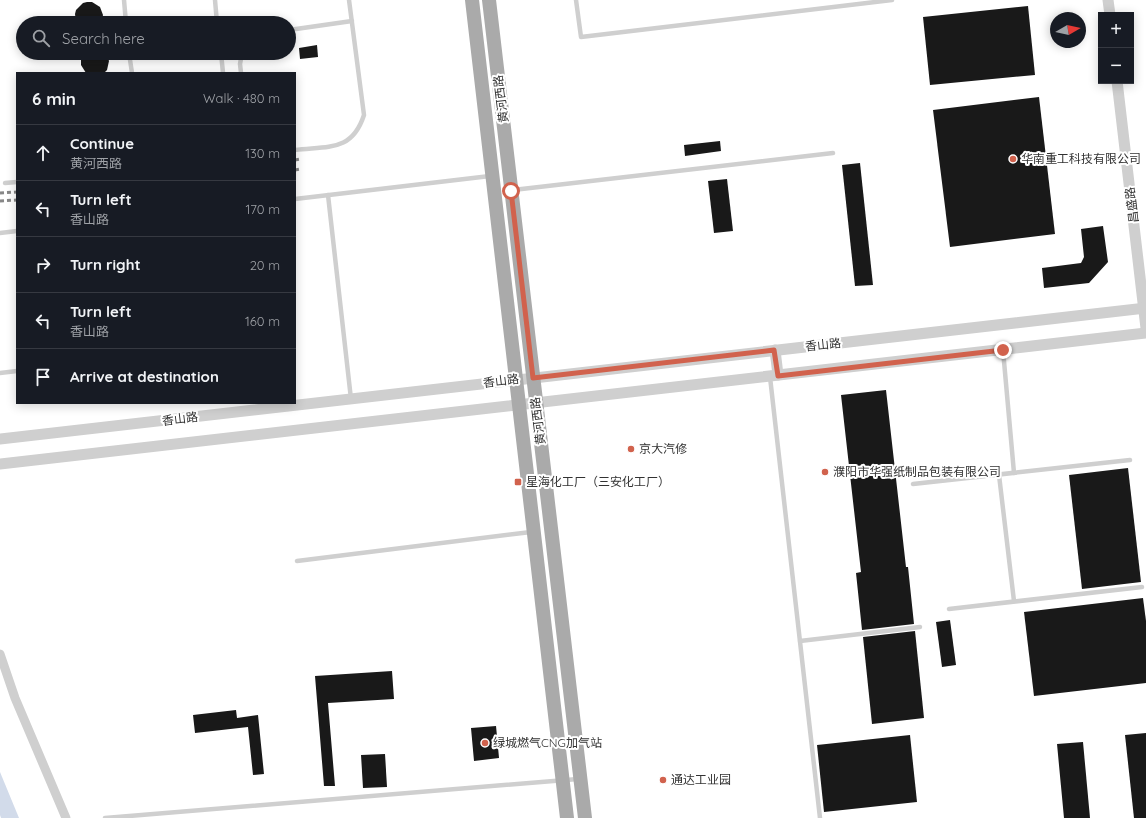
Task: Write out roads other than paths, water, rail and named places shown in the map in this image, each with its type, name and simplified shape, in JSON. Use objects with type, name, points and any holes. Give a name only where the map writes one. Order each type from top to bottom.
[{"type":"main road","name":"黄河西路","points":[[472,0],[518,405],[568,818]]},
{"type":"main road","name":"黄河西路","points":[[489,0],[585,818]]},
{"type":"street","points":[[1108,0],[1110,12]]},
{"type":"street","name":"昌盛路","points":[[1117,84],[1145,308],[1146,328]]},
{"type":"street","name":"香山路","points":[[0,439],[1145,308]]},
{"type":"street","name":"香山路","points":[[0,464],[1146,333]]},
{"type":"street","points":[[774,350],[774,376]]},
{"type":"street","points":[[0,654],[16,698],[66,818]]},
{"type":"lane","points":[[124,0],[125,16]]},
{"type":"lane","points":[[214,0],[216,16]]},
{"type":"lane","points":[[296,150],[339,145],[348,141],[361,124],[364,115],[349,0]]},
{"type":"lane","points":[[576,0],[581,36],[892,0]]},
{"type":"lane","points":[[296,29],[352,21]]},
{"type":"lane","points":[[131,60],[132,72]]},
{"type":"lane","points":[[221,60],[223,72]]},
{"type":"lane","points":[[241,60],[241,72]]},
{"type":"lane","points":[[511,191],[833,153]]},
{"type":"lane","points":[[296,199],[492,176]]},
{"type":"lane","points":[[5,183],[16,182]]},
{"type":"lane","points":[[328,195],[351,399]]},
{"type":"lane","points":[[0,233],[16,231]]},
{"type":"lane","points":[[1003,350],[1014,473]]},
{"type":"lane","points":[[0,373],[16,371]]},
{"type":"lane","points":[[774,376],[800,641],[820,818]]},
{"type":"lane","points":[[913,484],[1130,460]]},
{"type":"lane","points":[[999,475],[1014,601]]},
{"type":"lane","points":[[297,561],[533,532]]},
{"type":"lane","points":[[949,609],[1142,587]]},
{"type":"lane","points":[[800,641],[920,627]]},
{"type":"lane","points":[[105,818],[580,779]]},
{"type":"water","points":[[0,772],[19,818],[1,818]]},
{"type":"railway","points":[[296,160],[301,159]]},
{"type":"railway","points":[[296,170],[301,169]]},
{"type":"railway","points":[[0,193],[16,192]]},
{"type":"railway","points":[[0,201],[16,200]]},
{"type":"place","name":"华南重工科技有限公司","points":[[1013,159]]},
{"type":"place","name":"京大汽修","points":[[631,449]]},
{"type":"place","name":"濮阳市华强纸制品包装有限公司","points":[[825,472]]},
{"type":"place","name":"星海化工厂（三安化工厂）","points":[[518,482]]},
{"type":"place","name":"绿城燃气CNG加气站","points":[[485,743]]},
{"type":"place","name":"通达工业园","points":[[663,780]]}]
